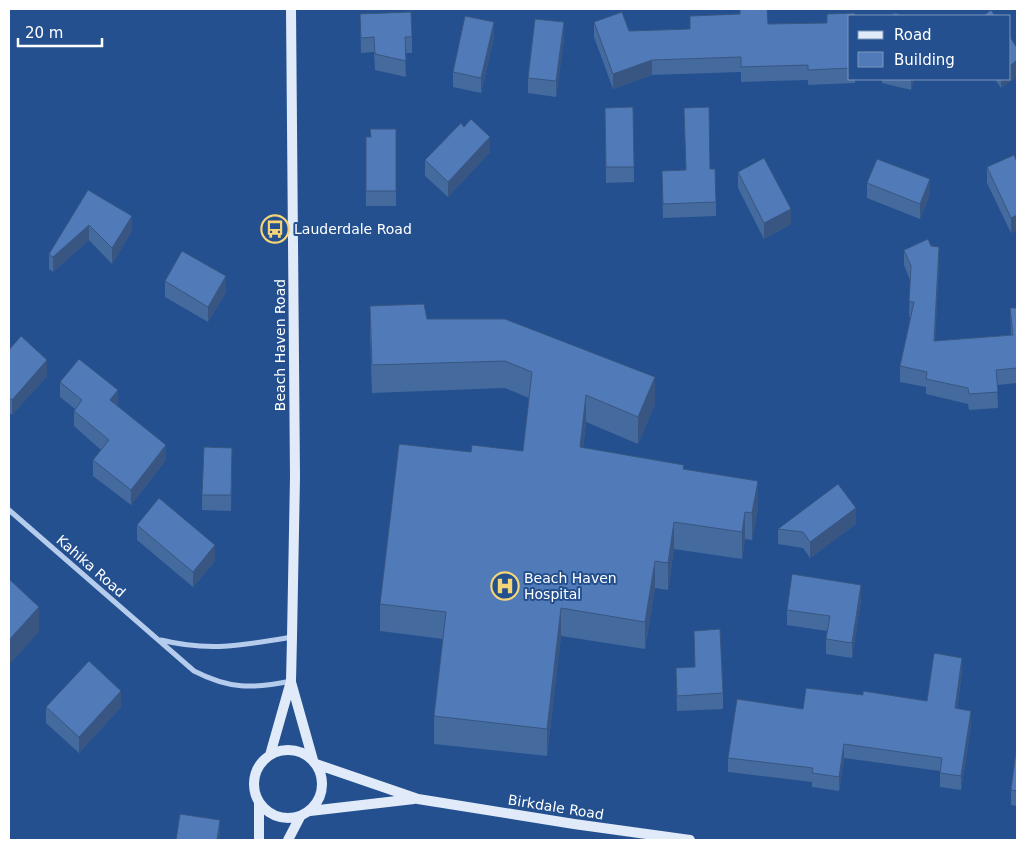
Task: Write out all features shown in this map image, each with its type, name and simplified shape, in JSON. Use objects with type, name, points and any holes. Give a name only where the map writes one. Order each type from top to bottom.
[{"type":"main road","name":"Beach Haven Road","points":[[270,755],[291,681],[295,477],[290,9]]},
{"type":"main road","name":"Beach Haven Road","points":[[291,681],[314,762]]},
{"type":"main road","points":[[259,802],[272,815],[281,818],[300,817],[310,811],[320,797],[322,789],[320,772],[314,762],[303,754],[292,750],[270,755],[262,762],[255,777],[255,792],[259,802],[259,840]]},
{"type":"main road","name":"Birkdale Road","points":[[314,762],[418,799],[690,840]]},
{"type":"main road","name":"Birkdale Road","points":[[310,811],[418,799]]},
{"type":"main road","points":[[288,840],[300,817]]},
{"type":"street","name":"Kahika Road","points":[[9,510],[194,671],[217,682],[240,687],[263,687],[291,681]]},
{"type":"street","name":"Kahika Road","points":[[158,639],[183,646],[217,648],[292,637]]},
{"type":"building","points":[[740,9],[767,9],[768,24],[827,23],[827,14],[855,13],[855,15],[848,15],[848,68],[808,70],[808,65],[741,67],[741,57],[652,60],[613,74],[594,22],[622,12],[629,31],[690,29],[690,16],[740,14]]},
{"type":"building","points":[[991,10],[994,15],[984,15]]},
{"type":"building","points":[[411,12],[412,37],[405,37],[406,61],[375,54],[374,37],[361,38],[360,14]]},
{"type":"building","points":[[465,16],[494,22],[481,78],[453,72]]},
{"type":"building","points":[[535,19],[564,22],[556,81],[528,78]]},
{"type":"building","points":[[1011,39],[1017,48],[1017,60],[1011,65]]},
{"type":"building","points":[[633,107],[634,167],[606,167],[605,108]]},
{"type":"building","points":[[709,107],[710,169],[715,169],[716,202],[663,204],[662,171],[686,170],[684,108]]},
{"type":"building","points":[[471,119],[490,137],[448,182],[425,160],[461,123],[464,127]]},
{"type":"building","points":[[370,129],[396,129],[396,191],[366,191],[366,137],[371,137]]},
{"type":"building","points":[[1014,155],[1017,162],[1017,215],[1011,218],[987,167]]},
{"type":"building","points":[[764,158],[791,209],[764,223],[738,172]]},
{"type":"building","points":[[877,159],[930,179],[920,204],[867,183]]},
{"type":"building","points":[[88,190],[132,216],[112,248],[89,225],[53,257],[49,254]]},
{"type":"building","points":[[928,239],[931,246],[939,247],[934,341],[1013,335],[1010,308],[1017,308],[1017,368],[996,370],[998,392],[969,394],[968,388],[926,379],[927,372],[900,366],[914,302],[909,302],[911,266],[904,250]]},
{"type":"building","points":[[182,251],[226,276],[208,307],[165,281]]},
{"type":"building","points":[[424,304],[427,319],[505,319],[655,377],[638,417],[586,395],[580,447],[684,465],[683,469],[758,481],[752,513],[745,512],[742,532],[674,522],[668,563],[655,561],[645,622],[561,608],[547,729],[434,716],[446,612],[380,604],[399,444],[471,452],[472,445],[523,451],[532,372],[505,361],[372,365],[370,306]]},
{"type":"building","points":[[21,336],[47,360],[12,400],[9,397],[9,350]]},
{"type":"building","points":[[79,359],[118,390],[110,400],[166,445],[131,490],[93,460],[109,440],[74,411],[82,400],[60,382]]},
{"type":"building","points":[[204,447],[232,448],[231,495],[202,495]]},
{"type":"building","points":[[838,484],[856,508],[810,542],[803,532],[778,529]]},
{"type":"building","points":[[159,498],[215,545],[193,572],[137,525]]},
{"type":"building","points":[[792,574],[861,585],[852,643],[826,639],[830,616],[787,610]]},
{"type":"building","points":[[9,579],[39,607],[9,640]]},
{"type":"building","points":[[720,629],[723,693],[677,696],[676,668],[695,667],[694,631]]},
{"type":"building","points":[[934,653],[962,658],[955,708],[971,711],[961,776],[940,773],[942,758],[844,744],[839,777],[812,773],[813,768],[728,758],[737,699],[803,709],[806,688],[863,695],[863,691],[927,701]]},
{"type":"building","points":[[89,661],[121,691],[79,737],[46,707]]},
{"type":"building","points":[[1017,744],[1017,791],[1011,790]]},
{"type":"building","points":[[180,814],[220,820],[217,840],[176,840]]},
{"type":"place","name":"Lauderdale Road","points":[[275,229]]},
{"type":"place","name":"Beach Haven Hospital","points":[[505,586]]}]
